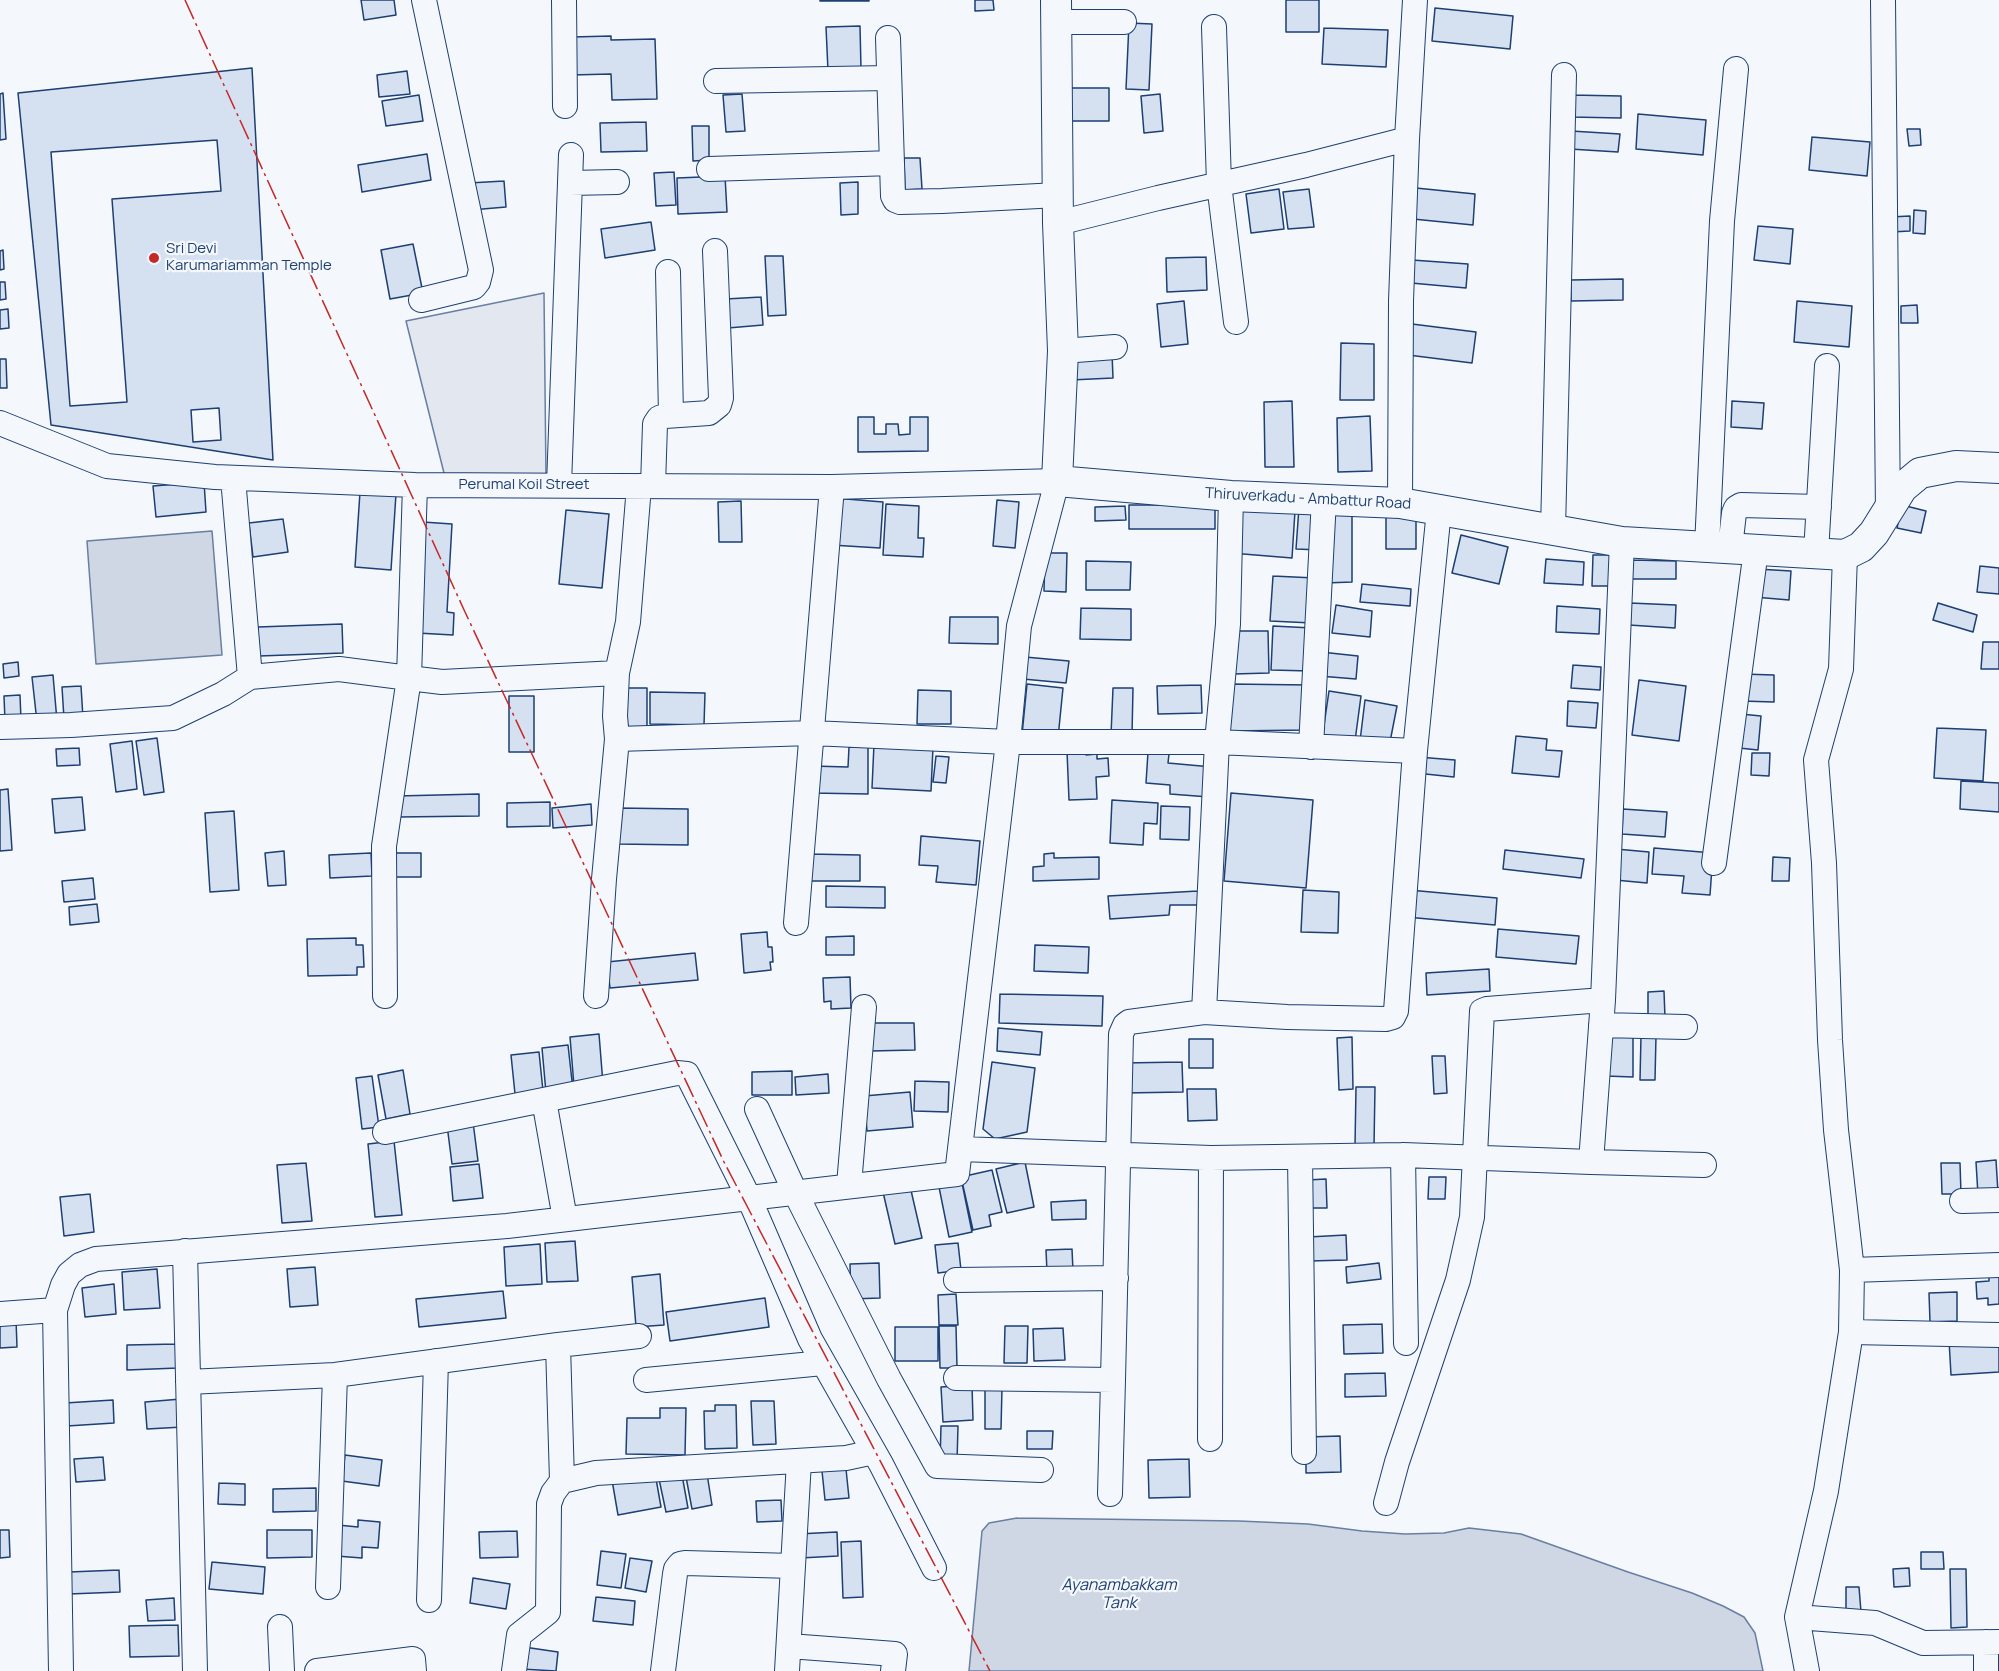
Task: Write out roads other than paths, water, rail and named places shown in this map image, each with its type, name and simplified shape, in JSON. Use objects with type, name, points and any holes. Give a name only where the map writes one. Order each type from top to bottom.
[{"type":"main road","points":[[1056,11],[1058,209],[1063,351],[1057,481]]},
{"type":"main road","points":[[1831,554],[1861,546],[1888,514],[1902,488],[1920,473],[1956,466],[1999,468]]},
{"type":"main road","name":"Thiruverkadu - Ambattur Road","points":[[1057,481],[1231,496],[1400,503],[1622,542],[1831,554]]},
{"type":"street","points":[[421,300],[474,287],[481,270],[424,0]]},
{"type":"street","points":[[564,0],[565,106]]},
{"type":"street","points":[[1400,503],[1401,301],[1415,0]]},
{"type":"street","points":[[1882,0],[1888,514]]},
{"type":"street","points":[[1056,11],[1124,22]]},
{"type":"street","points":[[1214,27],[1219,184],[1236,322]]},
{"type":"street","points":[[888,38],[893,196],[900,202],[1058,209],[1219,184],[1407,139]]},
{"type":"street","points":[[1731,548],[1722,221],[1736,69]]},
{"type":"street","points":[[1553,530],[1563,75]]},
{"type":"street","points":[[716,81],[889,78]]},
{"type":"street","points":[[559,485],[571,155]]},
{"type":"street","points":[[709,169],[892,163]]},
{"type":"street","points":[[570,183],[617,182]]},
{"type":"street","points":[[596,996],[617,739],[615,716],[617,673],[627,622],[655,424],[659,418],[665,416],[709,413],[719,405],[721,398],[715,251]]},
{"type":"street","points":[[668,272],[671,415]]},
{"type":"street","points":[[1063,351],[1115,347]]},
{"type":"street","points":[[1807,1671],[1797,1617],[1826,1491],[1851,1332],[1852,1270],[1836,1130],[1830,1040],[1824,863],[1816,760],[1841,669],[1831,554],[1819,507],[1827,366]]},
{"type":"street","name":"Perumal Koil Street","points":[[0,423],[107,466],[233,478],[415,485],[832,487],[1057,481]]},
{"type":"street","points":[[233,478],[250,676]]},
{"type":"street","points":[[61,1671],[55,1310],[69,1274],[80,1265],[96,1259],[507,1226],[957,1174],[1008,742],[1019,626],[1057,481]]},
{"type":"street","points":[[385,996],[384,846],[409,678],[415,485]]},
{"type":"street","points":[[796,923],[832,487]]},
{"type":"street","points":[[1204,1012],[1218,742],[1228,624],[1231,496]]},
{"type":"street","points":[[1311,747],[1324,499]]},
{"type":"street","points":[[1714,863],[1734,513],[1741,505],[1819,507]]},
{"type":"street","points":[[1110,1494],[1120,1034],[1122,1028],[1129,1022],[1204,1012],[1386,1020],[1394,1017],[1415,751],[1439,510]]},
{"type":"street","points":[[1591,1162],[1603,1000],[1622,542]]},
{"type":"street","points":[[0,727],[173,718],[223,694],[250,676],[339,669],[442,682],[617,673]]},
{"type":"street","points":[[617,739],[812,733],[1008,742],[1218,742],[1415,751]]},
{"type":"street","points":[[1386,1503],[1397,1462],[1458,1280],[1472,1217],[1482,1011],[1603,1000]]},
{"type":"street","points":[[849,1185],[864,1007]]},
{"type":"street","points":[[1601,1025],[1685,1027]]},
{"type":"street","points":[[385,1132],[677,1073],[687,1074],[749,1198],[810,1339],[874,1452],[934,1568]]},
{"type":"street","points":[[544,1100],[565,1219]]},
{"type":"street","points":[[757,1109],[795,1192],[889,1379],[937,1466],[1041,1470]]},
{"type":"street","points":[[960,1149],[1211,1158],[1403,1155],[1704,1165]]},
{"type":"street","points":[[1403,1155],[1406,1343]]},
{"type":"street","points":[[1300,1156],[1304,1452]]},
{"type":"street","points":[[1210,1439],[1211,1158]]},
{"type":"street","points":[[1962,1201],[1999,1200]]},
{"type":"street","points":[[185,1251],[195,1671]]},
{"type":"street","points":[[1852,1270],[1999,1265]]},
{"type":"street","points":[[956,1280],[1116,1278]]},
{"type":"street","points":[[0,1314],[55,1310]]},
{"type":"street","points":[[1851,1332],[1999,1335]]},
{"type":"street","points":[[188,1382],[335,1375],[639,1336]]},
{"type":"street","points":[[558,1345],[562,1482]]},
{"type":"street","points":[[429,1600],[436,1361]]},
{"type":"street","points":[[646,1380],[823,1363]]},
{"type":"street","points":[[328,1587],[335,1375]]},
{"type":"street","points":[[956,1378],[1113,1380]]},
{"type":"street","points":[[514,1671],[519,1635],[548,1612],[549,1504],[553,1492],[562,1482],[596,1473],[846,1458],[874,1452]]},
{"type":"street","points":[[787,1671],[799,1461]]},
{"type":"street","points":[[663,1671],[675,1574],[680,1564],[793,1566]]},
{"type":"street","points":[[1797,1617],[1875,1623],[1923,1643],[1993,1642],[1986,1671]]},
{"type":"street","points":[[280,1626],[282,1671]]},
{"type":"street","points":[[789,1646],[895,1654],[894,1671]]},
{"type":"street","points":[[317,1671],[413,1659],[414,1671]]},
{"type":"water","points":[[212,531],[222,655],[96,664],[87,541]]},
{"type":"water","name":"Ayanambakkam Tank","points":[[1017,1518],[1239,1521],[1308,1524],[1405,1534],[1444,1533],[1469,1528],[1521,1534],[1692,1593],[1744,1617],[1755,1633],[1763,1671],[969,1671],[982,1531],[989,1523]]},
{"type":"place","name":"Sri Devi Karumariamman Temple","points":[[154,258]]}]
